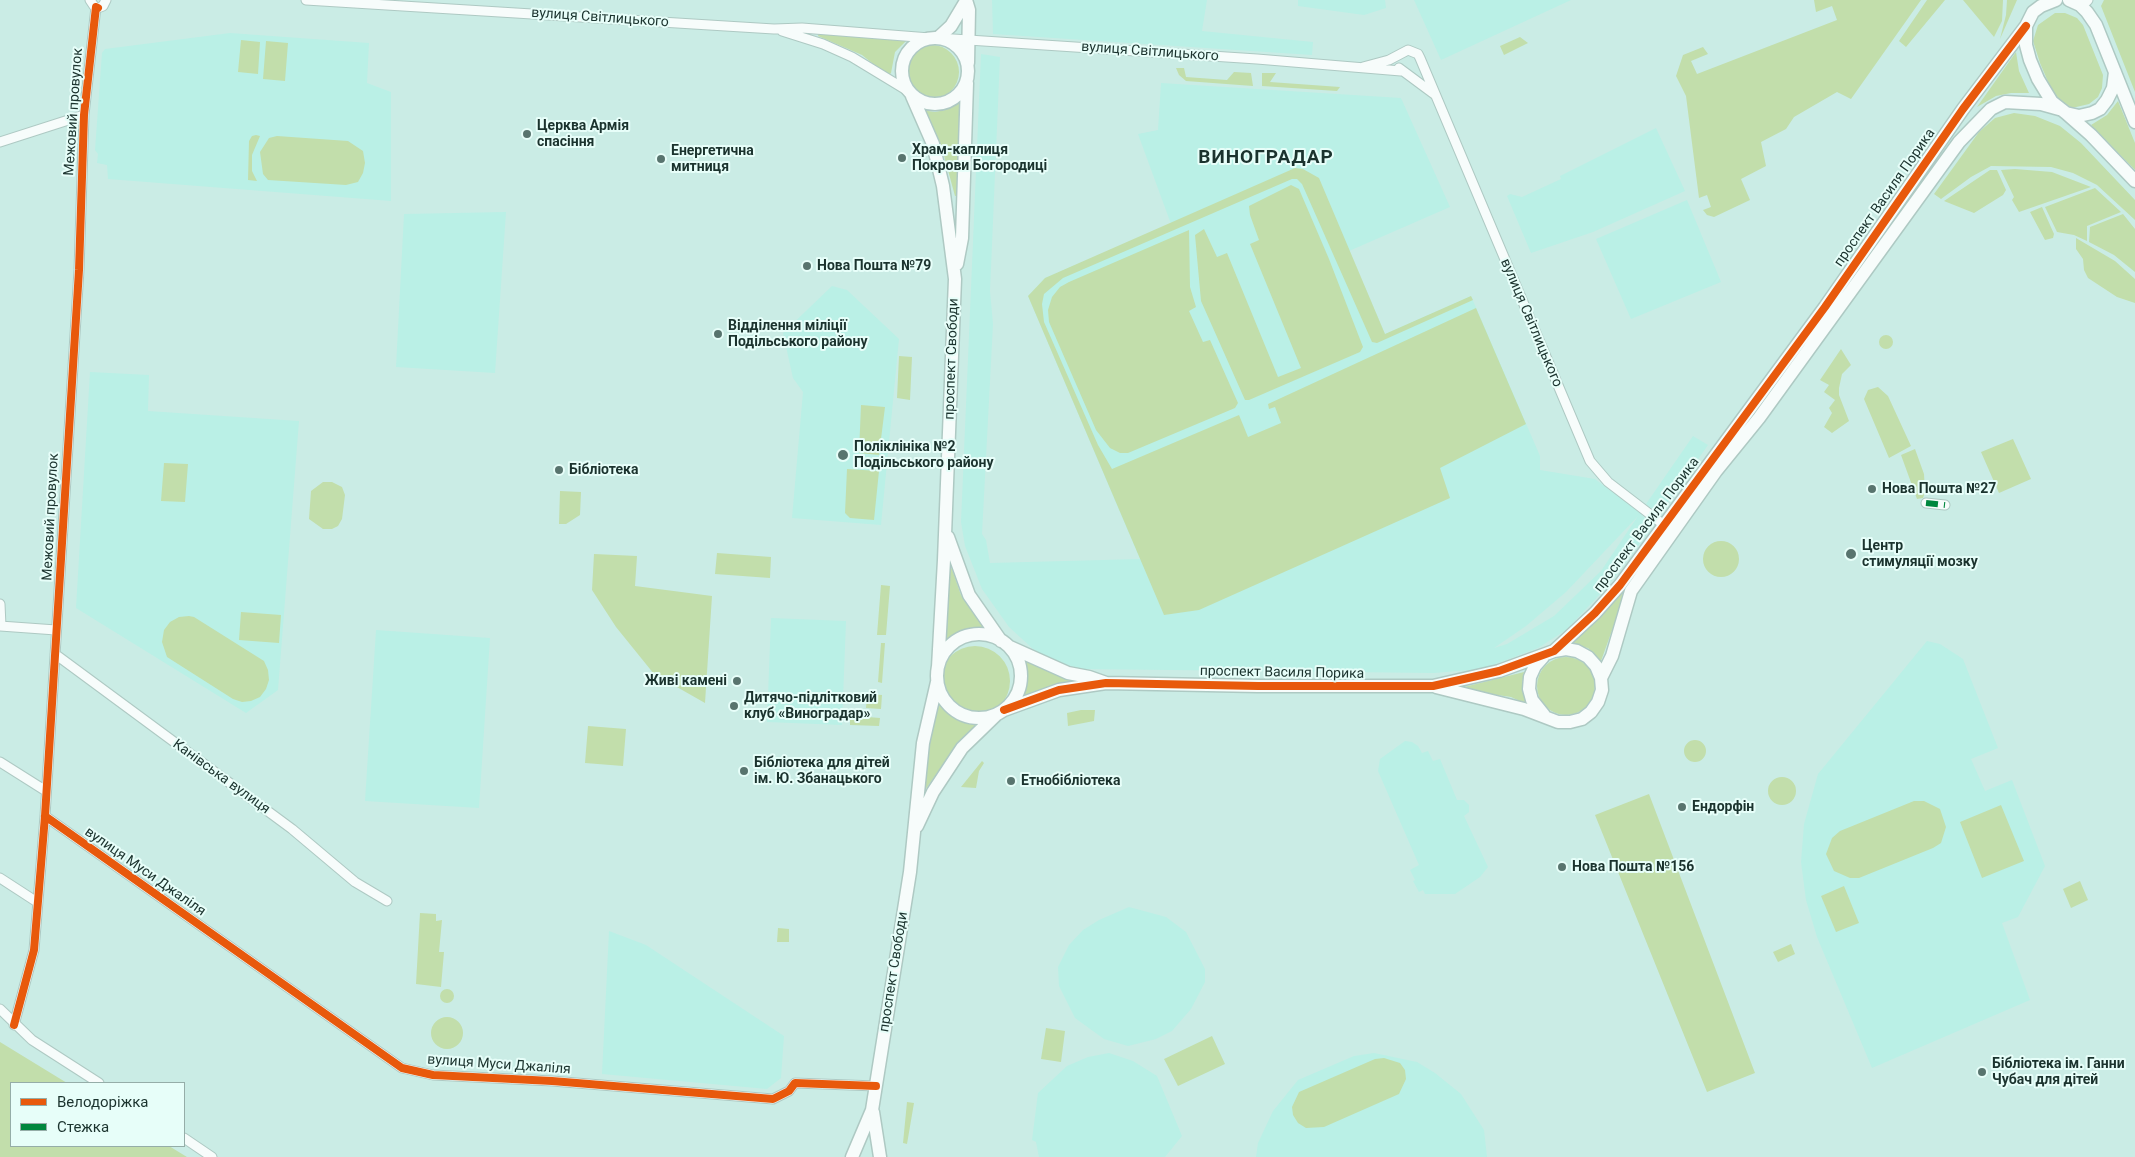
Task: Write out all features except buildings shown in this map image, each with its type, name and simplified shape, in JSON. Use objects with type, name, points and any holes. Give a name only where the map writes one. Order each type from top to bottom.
[{"type":"street","points":[[93,4],[103,6],[106,0]]},
{"type":"street","name":"вулиця Світлицького","points":[[306,0],[774,29],[802,28],[1362,67],[1404,73],[1434,94]]},
{"type":"street","name":"проспект Свободи","points":[[934,38],[951,26],[966,0]]},
{"type":"street","name":"проспект Свободи","points":[[938,667],[955,279],[962,238],[969,39],[969,10],[966,0]]},
{"type":"street","points":[[2030,0],[2026,45],[2030,60],[2044,91],[2062,111],[2090,135],[2135,181]]},
{"type":"street","name":"проспект Василя Порика","points":[[1548,718],[1535,705],[1529,689],[1532,671],[1548,654],[1595,613],[1620,585],[1825,306],[1962,109],[2041,6],[2056,0]]},
{"type":"street","points":[[2069,0],[2080,5],[2088,12],[2096,25]]},
{"type":"street","points":[[2087,1],[2135,122]]},
{"type":"street","name":"Межовий провулок","points":[[14,1025],[34,950],[45,816],[78,270],[84,115],[93,4]]},
{"type":"street","name":"вулиця Світлицького","points":[[774,29],[823,44],[852,57],[910,93]]},
{"type":"street","points":[[934,38],[955,45],[963,54],[967,72],[962,92],[945,103],[931,104],[910,93],[902,71],[904,58],[912,47],[934,38]]},
{"type":"street","points":[[1408,50],[1418,54],[1420,58],[1421,63],[1417,72],[1404,73],[1398,67],[1399,56],[1408,50]]},
{"type":"street","name":"вулиця Світлицького","points":[[1362,67],[1399,56]]},
{"type":"street","name":"вулиця Світлицького","points":[[1420,58],[1590,461],[1608,482],[1664,525]]},
{"type":"street","name":"проспект Василя Порика","points":[[1601,678],[1612,656],[1631,591],[1710,479],[1765,411],[1959,142],[1991,109],[2005,102],[2041,104],[2080,116],[2100,109],[2113,88],[2115,72]]},
{"type":"street","name":"проспект Свободи","points":[[910,93],[933,144],[942,186],[955,279]]},
{"type":"street","points":[[0,142],[84,115]]},
{"type":"street","points":[[1926,503],[1945,505]]},
{"type":"street","name":"проспект Свободи","points":[[945,528],[969,595],[1004,643]]},
{"type":"street","points":[[0,604],[1,626],[56,630]]},
{"type":"street","points":[[978,635],[1004,643],[1017,659],[1021,674],[1015,698],[1001,712],[974,718],[959,713],[947,704],[937,682],[938,667],[950,646],[963,638],[978,635]]},
{"type":"street","name":"проспект Василя Порика","points":[[1004,643],[1068,674],[1089,677],[1106,683]]},
{"type":"street","name":"проспект Василя Порика","points":[[1001,712],[1059,690],[1106,683],[1268,686],[1433,686],[1499,671],[1566,649],[1583,654],[1596,666],[1601,678],[1602,690],[1598,702],[1591,712],[1582,719],[1558,722],[1524,709],[1433,686]]},
{"type":"street","name":"Канівська вулиця","points":[[54,654],[292,829],[355,882],[387,901]]},
{"type":"street","name":"проспект Свободи","points":[[852,1157],[872,1110],[898,951],[914,833],[923,743],[937,682]]},
{"type":"street","name":"проспект Свободи","points":[[914,833],[945,772],[962,748],[1001,712]]},
{"type":"street","points":[[0,762],[46,792]]},
{"type":"street","name":"вулиця Муси Джаліля","points":[[45,816],[402,1068],[433,1075],[552,1081],[774,1098],[789,1091],[795,1083],[876,1086]]},
{"type":"street","points":[[0,878],[37,902]]},
{"type":"street","points":[[0,1009],[14,1025],[32,1040],[97,1082]]},
{"type":"street","name":"проспект Свободи","points":[[872,1110],[880,1157]]},
{"type":"street","points":[[185,1139],[212,1157]]},
{"type":"shaded area","points":[[992,0],[1207,0],[1202,31],[1313,42],[1312,55],[993,34]]},
{"type":"shaded area","points":[[1298,0],[1385,0],[1386,8],[1364,15],[1298,6]]},
{"type":"shaded area","points":[[1414,0],[1571,0],[1441,60]]},
{"type":"shaded area","points":[[1814,0],[1921,0],[1851,99],[1837,92],[1794,117],[1786,129],[1761,142],[1766,166],[1741,179],[1750,200],[1714,217],[1707,215],[1703,210],[1711,207],[1707,195],[1699,198],[1686,96],[1676,76],[1683,55],[1703,47],[1708,54],[1691,61],[1697,74],[1837,20],[1832,6],[1816,12]]},
{"type":"shaded area","points":[[1927,0],[1945,0],[1906,47],[1899,41]]},
{"type":"shaded area","points":[[1963,0],[2003,0],[2002,21],[1994,37]]},
{"type":"shaded area","points":[[2007,0],[2017,0],[2000,39],[2006,15]]},
{"type":"shaded area","points":[[2104,0],[2135,0],[2135,92],[2101,6]]},
{"type":"shaded area","points":[[2055,13],[2065,13],[2077,18],[2083,25],[2103,75],[2102,88],[2098,97],[2089,104],[2072,108],[2061,101],[2052,91],[2040,63],[2033,41],[2038,25]]},
{"type":"shaded area","points":[[819,32],[907,40],[895,52],[891,73],[888,76],[862,55],[818,36]]},
{"type":"shaded area","points":[[230,33],[369,43],[367,83],[391,92],[391,201],[108,179],[107,165],[97,163],[98,154],[95,150],[102,53],[105,49]]},
{"type":"shaded area","points":[[1520,37],[1528,43],[1504,55],[1500,46]]},
{"type":"shaded area","points":[[241,40],[260,42],[258,74],[238,72]]},
{"type":"shaded area","points":[[266,41],[288,43],[285,81],[263,79]]},
{"type":"shaded area","points":[[927,45],[937,45],[947,49],[955,57],[959,72],[955,87],[947,95],[937,99],[927,99],[917,95],[909,87],[905,77],[905,67],[909,57],[917,49]]},
{"type":"shaded area","points":[[2016,52],[2019,71],[2029,93],[2011,93],[1996,96],[1977,107]]},
{"type":"shaded area","points":[[981,54],[1000,57],[990,291],[993,324],[982,534],[986,540],[990,563],[1140,559],[1028,296],[1045,278],[1171,224],[1138,134],[1158,130],[1161,83],[1401,98],[1450,207],[1349,251],[1385,334],[1471,296],[1540,456],[1540,470],[1595,479],[1640,513],[1650,523],[1651,529],[1606,588],[1566,630],[1538,648],[1482,669],[1434,673],[1083,669],[1056,662],[1033,649],[1009,627],[982,589],[965,546],[961,522]],"holes":[[[1638,516],[1601,571],[1554,616],[1507,644],[1494,648],[1526,626],[1566,592]]]},
{"type":"shaded area","points":[[1176,68],[1184,68],[1186,77],[1227,80],[1234,72],[1251,73],[1253,86],[1186,81],[1179,75]]},
{"type":"shaded area","points":[[1262,73],[1276,73],[1270,82],[1340,87],[1337,91],[1262,86]]},
{"type":"shaded area","points":[[961,100],[960,195],[955,196],[943,152],[921,110],[935,112],[945,110]]},
{"type":"shaded area","points":[[2118,101],[2135,143],[2135,170],[2091,125],[2107,115]]},
{"type":"shaded area","points":[[2014,113],[2035,116],[2060,126],[2081,143],[2135,200],[2135,220],[2097,185],[2073,173],[2051,167],[1991,166],[1971,177],[1941,199],[1934,194],[1979,132],[1995,118]]},
{"type":"shaded area","points":[[1656,128],[1685,191],[1593,232],[1531,253],[1507,196],[1510,194],[1522,197],[1561,179],[1560,176]]},
{"type":"shaded area","points":[[252,136],[260,136],[252,155],[252,171],[257,181],[248,180],[249,141]]},
{"type":"shaded area","points":[[277,136],[348,141],[363,151],[365,163],[363,173],[358,182],[346,185],[268,180],[263,174],[260,152],[269,138]]},
{"type":"shaded area","points":[[1295,168],[1303,169],[1319,178],[1385,334],[1471,296],[1473,300],[1377,343],[1372,342],[1302,184],[1297,179],[1292,179],[1063,278],[1044,294],[1042,304],[1044,322],[1098,445],[1112,469],[1239,415],[1248,437],[1281,423],[1275,407],[1269,409],[1268,404],[1476,308],[1526,424],[1440,468],[1450,498],[1199,610],[1164,615],[1028,296],[1045,278]]},
{"type":"shaded area","points":[[2015,169],[2052,172],[2091,187],[2019,212],[2012,200],[2014,197],[2001,170]]},
{"type":"shaded area","points":[[1990,170],[1997,170],[2006,190],[2003,195],[1974,213],[1944,201]]},
{"type":"shaded area","points":[[1291,185],[1299,189],[1329,259],[1363,347],[1360,352],[1249,400],[1245,400],[1201,301],[1195,235],[1204,229],[1217,257],[1227,253],[1278,377],[1301,368],[1250,244],[1259,240],[1250,215],[1249,206]]},
{"type":"shaded area","points":[[2095,188],[2121,212],[2087,226],[2087,241],[2074,235],[2057,232],[2045,207]]},
{"type":"shaded area","points":[[1687,200],[1721,282],[1631,319],[1596,239]]},
{"type":"shaded area","points":[[2042,207],[2054,234],[2053,238],[2045,240],[2030,212]]},
{"type":"shaded area","points":[[506,212],[495,373],[396,367],[404,214]]},
{"type":"shaded area","points":[[2123,214],[2135,229],[2135,272],[2114,255],[2089,242],[2090,227]]},
{"type":"shaded area","points":[[1189,230],[1190,287],[1196,307],[1189,311],[1203,342],[1210,340],[1238,403],[1235,408],[1128,453],[1120,453],[1110,448],[1096,430],[1049,322],[1048,310],[1052,297],[1060,287],[1069,282]]},
{"type":"shaded area","points":[[2076,238],[2115,261],[2135,279],[2135,303],[2117,297],[2088,278],[2084,270],[2083,259],[2076,249]]},
{"type":"shaded area","name":"Поліклініка №2 Подільського району","points":[[832,286],[847,290],[899,339],[881,525],[792,518],[803,392],[793,378],[783,333]]},
{"type":"shaded area","points":[[1883,335],[1889,335],[1893,342],[1889,349],[1883,349],[1879,345],[1879,339]]},
{"type":"shaded area","points":[[1841,349],[1851,365],[1842,374],[1839,388],[1839,395],[1849,421],[1832,433],[1824,427],[1832,413],[1829,408],[1835,400],[1824,392],[1829,385],[1820,380]]},
{"type":"shaded area","points":[[899,356],[912,357],[910,400],[897,398]]},
{"type":"shaded area","points":[[90,372],[149,375],[148,411],[299,421],[278,690],[246,713],[76,608]]},
{"type":"shaded area","points":[[1878,387],[1888,396],[1911,446],[1889,458],[1864,399],[1868,390]]},
{"type":"shaded area","points":[[861,405],[885,407],[879,455],[859,453]]},
{"type":"shaded area","points":[[1693,436],[1708,445],[1659,515],[1646,504]]},
{"type":"shaded area","points":[[2013,439],[2031,479],[1999,493],[1981,452]]},
{"type":"shaded area","points":[[1915,449],[1924,474],[1925,492],[1923,498],[1917,499],[1901,455]]},
{"type":"shaded area","points":[[164,463],[188,464],[185,502],[161,501]]},
{"type":"shaded area","points":[[847,469],[879,471],[874,520],[850,518],[845,513]]},
{"type":"shaded area","points":[[323,482],[332,482],[342,487],[345,495],[342,519],[338,526],[332,529],[323,529],[309,519],[311,491]]},
{"type":"shaded area","points":[[560,491],[581,492],[580,515],[566,524],[559,524]]},
{"type":"shaded area","points":[[1721,541],[1733,547],[1739,559],[1733,571],[1721,577],[1709,571],[1703,559],[1709,547]]},
{"type":"shaded area","points":[[717,553],[771,557],[770,578],[715,574]]},
{"type":"shaded area","points":[[594,554],[637,556],[635,586],[712,596],[705,703],[654,674],[616,627],[592,590]]},
{"type":"shaded area","points":[[948,558],[961,595],[983,627],[982,630],[960,634],[945,644]]},
{"type":"shaded area","points":[[881,585],[890,586],[886,635],[877,635]]},
{"type":"shaded area","points":[[1628,586],[1601,661],[1588,648],[1571,645]]},
{"type":"shaded area","points":[[241,612],[281,615],[279,643],[239,640]]},
{"type":"shaded area","points":[[179,617],[194,617],[264,661],[268,670],[269,680],[266,689],[260,697],[242,702],[233,699],[167,657],[162,642],[164,630],[170,622]]},
{"type":"shaded area","points":[[771,618],[846,621],[842,725],[767,722]]},
{"type":"shaded area","points":[[376,630],[490,638],[479,808],[365,801]]},
{"type":"shaded area","points":[[1927,641],[1940,644],[1963,659],[1998,748],[1971,759],[1985,791],[2012,780],[2045,866],[2018,917],[2002,923],[2030,1000],[1872,1068],[1817,937],[1806,900],[1801,862],[1804,824],[1818,774]]},
{"type":"shaded area","points":[[881,643],[885,643],[882,683],[878,682]]},
{"type":"shaded area","points":[[975,646],[988,649],[1000,656],[1007,668],[1010,681],[1007,694],[1000,706],[988,713],[975,716],[962,713],[950,706],[943,694],[940,681],[943,668],[950,656],[962,649]]},
{"type":"shaded area","points":[[1566,657],[1577,659],[1590,670],[1595,686],[1593,697],[1582,710],[1566,715],[1555,713],[1542,702],[1537,686],[1539,675],[1550,662]]},
{"type":"shaded area","points":[[1024,660],[1053,673],[1078,679],[1078,684],[1017,701],[1025,689],[1027,678]]},
{"type":"shaded area","points":[[1524,672],[1522,685],[1526,704],[1511,697],[1456,689]]},
{"type":"shaded area","points":[[935,690],[943,708],[960,720],[975,723],[975,727],[956,746],[923,793]]},
{"type":"shaded area","points":[[867,694],[882,695],[881,709],[866,708]]},
{"type":"shaded area","points":[[1095,710],[1094,721],[1068,726],[1067,713]]},
{"type":"shaded area","points":[[850,714],[880,718],[879,726],[850,725]]},
{"type":"shaded area","points":[[588,726],[626,729],[623,766],[585,763]]},
{"type":"shaded area","points":[[1695,740],[1705,747],[1706,751],[1699,761],[1695,762],[1685,755],[1684,751],[1691,741]]},
{"type":"shaded area","points":[[1405,741],[1412,742],[1418,746],[1422,753],[1428,751],[1433,761],[1440,759],[1457,800],[1464,800],[1469,805],[1469,812],[1464,816],[1488,867],[1480,877],[1455,894],[1425,894],[1423,890],[1419,892],[1413,881],[1415,880],[1410,870],[1419,865],[1378,771],[1380,759]]},
{"type":"shaded area","points":[[982,761],[984,763],[979,771],[976,788],[961,787]]},
{"type":"shaded area","points":[[1782,777],[1792,781],[1796,791],[1792,801],[1782,805],[1772,801],[1768,791],[1772,781]]},
{"type":"shaded area","points":[[1649,794],[1755,1073],[1707,1092],[1595,815]]},
{"type":"shaded area","points":[[1914,801],[1924,801],[1940,809],[1946,827],[1941,843],[1859,878],[1850,878],[1834,871],[1826,854],[1832,838],[1840,831]]},
{"type":"shaded area","points":[[2001,805],[2024,861],[1982,878],[1960,822]]},
{"type":"shaded area","points":[[2080,881],[2088,900],[2071,908],[2063,889]]},
{"type":"shaded area","points":[[1844,886],[1859,923],[1836,932],[1821,896]]},
{"type":"shaded area","points":[[1129,907],[1166,917],[1186,932],[1205,969],[1205,982],[1191,1009],[1172,1031],[1156,1039],[1128,1046],[1104,1039],[1075,1018],[1059,986],[1058,967],[1069,945],[1083,930],[1099,920]]},
{"type":"shaded area","points":[[420,913],[436,914],[436,921],[442,920],[439,952],[444,952],[441,987],[416,984]]},
{"type":"shaded area","points":[[778,928],[789,929],[789,942],[777,942]]},
{"type":"shaded area","points":[[609,931],[646,945],[784,1036],[781,1078],[767,1089],[602,1074]]},
{"type":"shaded area","points":[[1791,944],[1795,954],[1778,962],[1773,952]]},
{"type":"shaded area","points":[[444,989],[450,989],[454,996],[450,1003],[444,1003],[440,999],[440,993]]},
{"type":"shaded area","points":[[447,1017],[453,1018],[458,1022],[462,1027],[462,1039],[458,1044],[453,1048],[447,1049],[441,1048],[436,1044],[432,1039],[431,1033],[432,1027],[436,1022],[441,1018]]},
{"type":"shaded area","points":[[1046,1028],[1065,1031],[1061,1062],[1041,1059]]},
{"type":"shaded area","points":[[1212,1036],[1225,1064],[1178,1086],[1164,1059]]},
{"type":"shaded area","points":[[0,1042],[65,1082],[10,1082],[10,1147],[171,1147],[187,1157],[0,1157]]},
{"type":"shaded area","points":[[1109,1053],[1133,1061],[1157,1076],[1182,1136],[1165,1157],[1039,1157],[1036,1142],[1032,1140],[1038,1093],[1067,1066],[1088,1057]]},
{"type":"shaded area","points":[[1374,1053],[1417,1062],[1435,1073],[1461,1094],[1484,1130],[1487,1157],[1256,1157],[1258,1143],[1273,1111],[1298,1080],[1354,1056]]},
{"type":"shaded area","points":[[1384,1058],[1400,1063],[1405,1070],[1406,1079],[1399,1094],[1324,1127],[1306,1128],[1298,1123],[1293,1115],[1292,1107],[1299,1092],[1375,1059]]},
{"type":"shaded area","points":[[907,1102],[914,1103],[907,1144],[903,1143]]},
{"type":"marked path","points":[[1926,503],[1945,505]]},
{"type":"cycle path","points":[[14,1025],[34,950],[45,816],[79,270],[84,115],[96,7],[98,8]]},
{"type":"cycle path","points":[[1004,710],[1059,690],[1106,683],[1258,686],[1433,686],[1499,671],[1554,651],[1595,613],[1620,585],[1825,307],[1963,109],[2026,26]]},
{"type":"cycle path","points":[[45,816],[402,1068],[433,1075],[552,1081],[773,1099],[789,1091],[795,1083],[876,1086]]},
{"type":"place","name":"Церква Армія спасіння","points":[[527,134]]},
{"type":"place","name":"Храм-каплиця Покрови Богородиці","points":[[902,158]]},
{"type":"place","name":"Енергетична митниця","points":[[661,159]]},
{"type":"place","name":"Нова Пошта №79","points":[[807,266]]},
{"type":"place","name":"Відділення міліції Подільського району","points":[[718,334]]},
{"type":"place","name":"Поліклініка №2 Подільського району","points":[[843,455]]},
{"type":"place","name":"Бібліотека","points":[[559,470]]},
{"type":"place","name":"Нова Пошта №27","points":[[1872,489]]},
{"type":"place","name":"Центр стимуляції мозку","points":[[1851,554]]},
{"type":"place","name":"Живі камені","points":[[737,681]]},
{"type":"place","name":"Дитячо-підлітковий клуб «Виноградар»","points":[[734,706]]},
{"type":"place","name":"Бібліотека для дітей ім. Ю. Збанацького","points":[[744,771]]},
{"type":"place","name":"Етнобібліотека","points":[[1011,781]]},
{"type":"place","name":"Ендорфін","points":[[1682,807]]},
{"type":"place","name":"Нова Пошта №156","points":[[1562,867]]},
{"type":"place","name":"Бібліотека ім. Ганни Чубач для дітей","points":[[1982,1072]]},
{"type":"district","name":"ВИНОГРАДАР","points":[[1266,158]]}]
